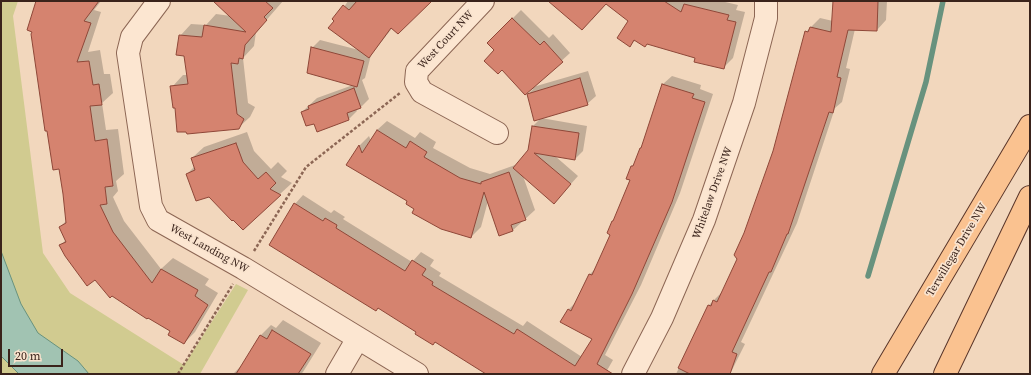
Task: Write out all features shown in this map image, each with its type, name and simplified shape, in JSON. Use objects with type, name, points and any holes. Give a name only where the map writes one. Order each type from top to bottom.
[{"type":"main road","name":"Terwillegar Drive NW","points":[[883,374],[1030,126]]},
{"type":"main road","points":[[945,374],[1030,197]]},
{"type":"street","name":"West Landing NW","points":[[160,1],[132,37],[128,53],[151,206],[158,220],[243,268],[417,374]]},
{"type":"street","name":"West Court NW","points":[[483,1],[416,71],[416,82],[422,92],[497,133]]},
{"type":"street","name":"Whitelaw Drive NW","points":[[633,374],[662,318],[704,220],[744,104],[766,18],[766,2]]},
{"type":"street","points":[[337,374],[358,338]]},
{"type":"path","points":[[178,374],[306,167],[416,82]]},
{"type":"shaded area","points":[[1,1],[18,1],[13,16],[43,253],[70,293],[184,365],[236,284],[248,290],[200,374],[1,374]]},
{"type":"shaded area","points":[[1,251],[21,304],[38,333],[78,361],[89,374],[19,374],[1,356]]},
{"type":"building","points":[[36,1],[99,1],[84,21],[91,23],[77,62],[89,61],[93,85],[99,84],[102,105],[90,106],[95,141],[107,139],[113,186],[105,187],[107,204],[100,205],[113,232],[152,283],[161,269],[198,290],[195,296],[208,305],[184,344],[168,335],[170,331],[148,318],[147,319],[112,296],[110,298],[95,280],[87,286],[65,256],[59,245],[66,242],[59,227],[66,223],[63,194],[59,169],[53,170],[47,131],[45,131],[31,34],[32,32],[27,30]]},
{"type":"building","points":[[213,1],[265,1],[273,8],[264,17],[267,20],[245,45],[243,59],[239,58],[238,64],[231,63],[237,114],[244,119],[239,129],[187,134],[186,132],[177,132],[175,108],[173,108],[170,86],[188,84],[184,56],[176,55],[179,35],[202,37],[204,25],[246,32]]},
{"type":"building","points":[[357,1],[432,1],[398,34],[391,28],[369,58],[328,28],[334,21],[332,19],[343,5],[349,10]]},
{"type":"building","points":[[548,1],[664,1],[681,12],[684,4],[729,15],[727,20],[736,22],[724,69],[694,62],[695,58],[647,44],[645,47],[634,40],[630,47],[617,38],[628,21],[606,4],[582,30]]},
{"type":"building","points":[[833,1],[878,1],[877,31],[848,30],[837,77],[841,78],[833,113],[829,112],[788,234],[732,352],[737,354],[730,374],[690,374],[678,368],[708,305],[711,306],[713,300],[717,302],[737,259],[734,255],[744,233],[773,151],[805,31],[808,32],[810,27],[831,32]]},
{"type":"building","points":[[512,18],[540,45],[544,41],[563,62],[525,95],[502,70],[498,74],[484,61],[494,50],[487,43]]},
{"type":"building","points":[[311,47],[364,61],[357,87],[307,73]]},
{"type":"building","points":[[580,78],[588,105],[534,121],[527,94]]},
{"type":"building","points":[[662,84],[694,94],[692,98],[705,102],[672,202],[632,294],[597,364],[613,374],[486,374],[435,342],[433,345],[415,334],[416,332],[378,308],[376,311],[269,245],[294,203],[323,221],[325,218],[337,225],[336,228],[405,271],[412,260],[426,269],[422,275],[433,282],[432,285],[514,334],[517,329],[575,366],[592,339],[560,322],[568,309],[571,311],[589,274],[592,275],[610,235],[607,233],[630,180],[626,179],[641,148]]},
{"type":"building","points":[[354,88],[361,108],[347,113],[349,120],[317,132],[314,124],[306,126],[301,112],[309,109],[308,106]]},
{"type":"building","points":[[532,126],[579,133],[575,160],[534,153],[571,184],[554,204],[513,168],[528,150]]},
{"type":"building","points":[[377,130],[406,148],[410,141],[427,152],[424,157],[460,178],[481,184],[481,182],[509,172],[526,220],[511,225],[513,231],[499,236],[484,192],[471,238],[441,229],[412,213],[414,209],[406,204],[407,201],[346,165],[359,145],[362,153]]},
{"type":"building","points":[[236,143],[243,162],[258,179],[266,172],[276,183],[270,189],[281,195],[243,230],[233,220],[232,221],[209,197],[196,201],[186,174],[195,170],[191,158]]},
{"type":"building","points":[[272,330],[311,354],[298,374],[236,374],[260,335],[267,339]]},
{"type":"waterway","points":[[868,276],[926,82],[943,1]]}]
